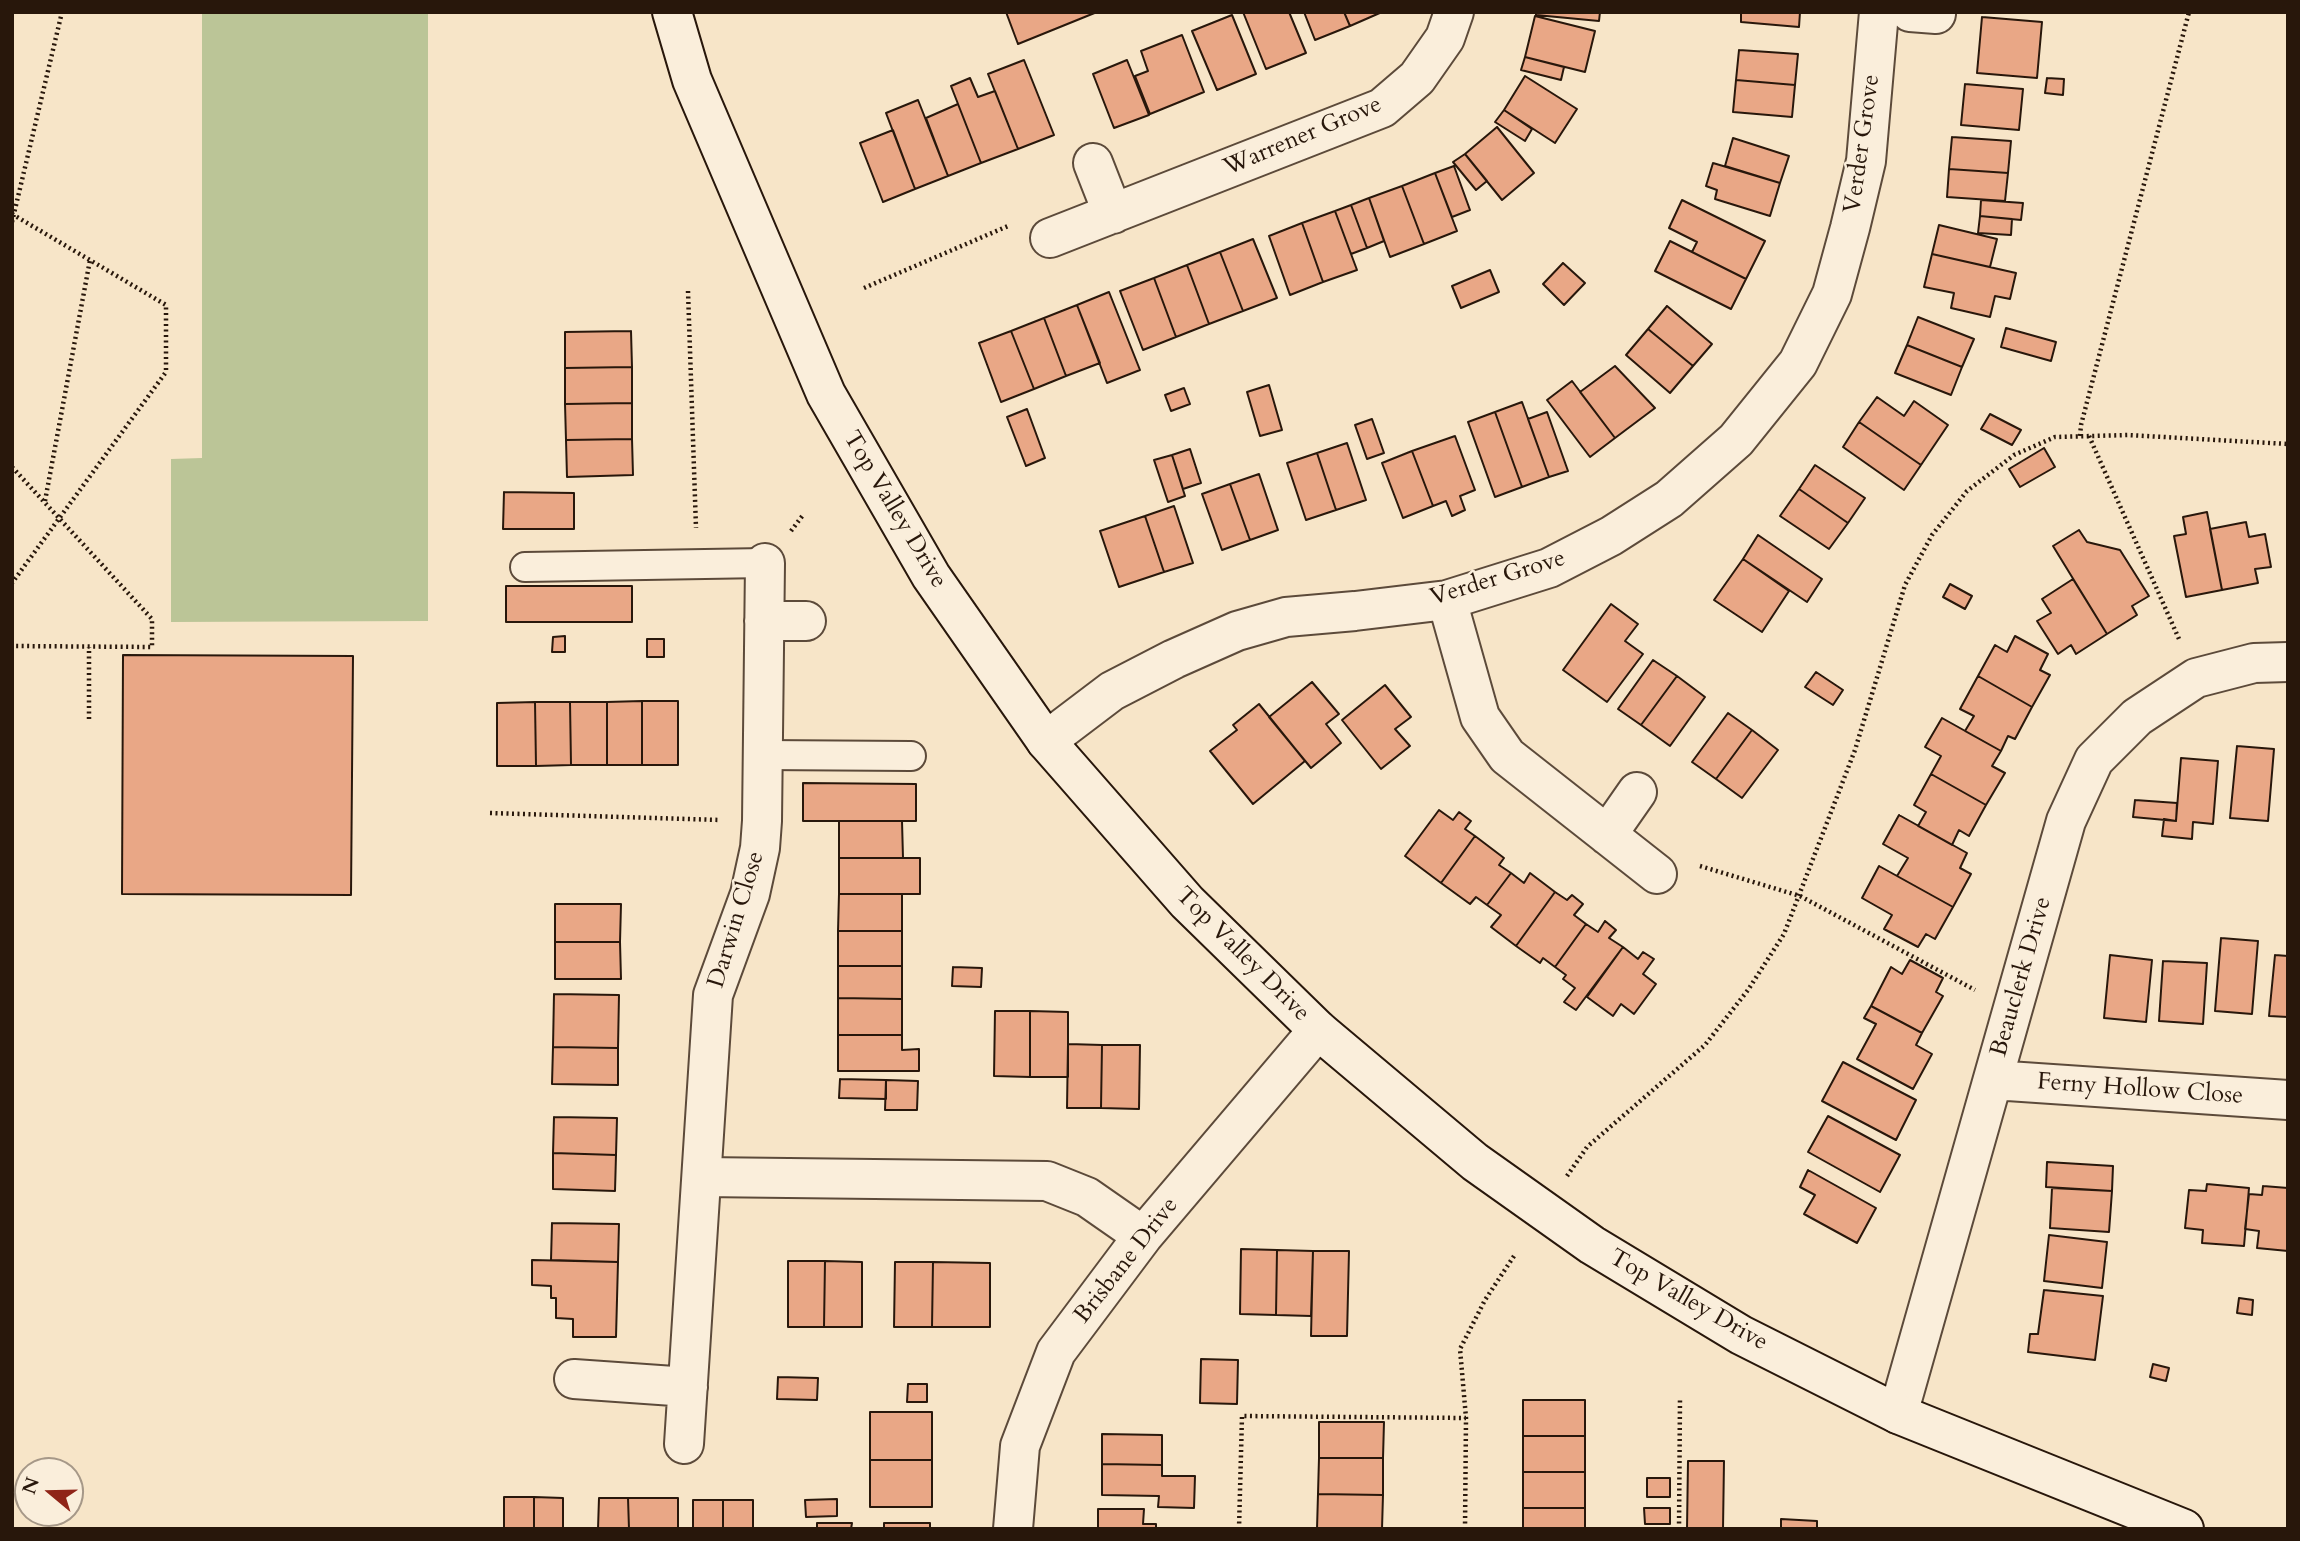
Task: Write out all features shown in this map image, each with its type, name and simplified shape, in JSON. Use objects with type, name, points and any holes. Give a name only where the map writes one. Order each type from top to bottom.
[{"type":"street","name":"Top Valley Drive","points":[[672,12],[692,80],[827,394],[932,576],[1046,741],[1187,902],[1318,1030],[1475,1162],[1592,1245],[1741,1335],[1898,1414],[2184,1529]]},
{"type":"street","name":"Warrener Grove","points":[[1051,238],[1382,108],[1417,78],[1445,38],[1454,12]]},
{"type":"street","name":"Verder Grove","points":[[1046,741],[1112,691],[1237,631],[1286,617],[1447,600],[1549,568],[1611,536],[1669,499],[1737,440],[1798,363],[1832,294],[1866,161],[1879,12]]},
{"type":"street","points":[[1093,163],[1113,214]]},
{"type":"street","name":"Darwin Close","points":[[684,1444],[713,995],[750,894],[760,848],[765,563]]},
{"type":"street","points":[[1447,600],[1480,716],[1507,756],[1607,835],[1673,869]]},
{"type":"street","points":[[764,621],[806,621]]},
{"type":"street","name":"Beauclerk Drive","points":[[1898,1414],[2066,821],[2094,761],[2137,718],[2196,678],[2254,663],[2288,662]]},
{"type":"street","points":[[1607,835],[1637,792]]},
{"type":"street","name":"Brisbane Drive","points":[[1013,1529],[1020,1446],[1056,1352],[1143,1236],[1318,1030]]},
{"type":"street","name":"Ferny Hollow Close","points":[[1993,1080],[2288,1100]]},
{"type":"street","points":[[702,1177],[1047,1181],[1087,1197],[1143,1236]]},
{"type":"street","points":[[574,1379],[688,1387]]},
{"type":"lane","points":[[525,567],[765,563]]},
{"type":"lane","points":[[763,755],[911,756]]},
{"type":"path","points":[[12,222],[62,12]]},
{"type":"path","points":[[2080,436],[2189,12]]},
{"type":"path","points":[[12,583],[166,372],[166,305],[13,214]]},
{"type":"path","points":[[864,288],[1028,217],[1051,238]]},
{"type":"path","points":[[44,502],[90,260]]},
{"type":"path","points":[[688,291],[697,564]]},
{"type":"path","points":[[1565,1179],[1587,1147],[1705,1045],[1748,990],[1784,934],[1855,750],[1905,585],[1932,536],[1966,491],[2014,455],[2055,437],[2128,435],[2288,444]]},
{"type":"path","points":[[2089,436],[2196,678]]},
{"type":"path","points":[[12,467],[152,619],[152,647],[12,646]]},
{"type":"path","points":[[89,647],[89,719]]},
{"type":"path","points":[[490,813],[762,821]]},
{"type":"path","points":[[1673,869],[1800,896],[2013,1010]]},
{"type":"path","points":[[1465,1529],[1466,1418],[1460,1349],[1485,1300],[1514,1256]]},
{"type":"path","points":[[1679,1529],[1680,1398]]},
{"type":"path","points":[[1239,1529],[1242,1416],[1466,1418]]},
{"type":"green space","points":[[202,12],[428,12],[428,621],[171,622],[171,459],[202,458]]},
{"type":"building","points":[[1006,12],[1097,12],[1018,44]]},
{"type":"building","points":[[1243,12],[1289,12],[1306,53],[1266,69]]},
{"type":"building","points":[[1304,12],[1344,12],[1350,26],[1315,40]]},
{"type":"building","points":[[1344,12],[1382,12],[1350,26]]},
{"type":"building","points":[[1536,12],[1600,12],[1599,21],[1536,15]]},
{"type":"building","points":[[1741,12],[1800,12],[1799,27],[1741,22]]},
{"type":"building","points":[[1232,15],[1256,74],[1217,90],[1192,31]]},
{"type":"building","points":[[1535,16],[1595,31],[1585,72],[1525,57]]},
{"type":"building","points":[[1982,17],[2042,22],[2037,78],[1977,73]]},
{"type":"building","points":[[1182,35],[1204,92],[1150,114],[1135,76],[1148,71],[1141,51]]},
{"type":"building","points":[[1739,50],[1798,54],[1795,85],[1736,80]]},
{"type":"building","points":[[1525,57],[1564,67],[1561,80],[1521,70]]},
{"type":"building","points":[[1024,60],[1054,135],[1018,149],[988,74]]},
{"type":"building","points":[[1127,60],[1149,115],[1114,128],[1093,74]]},
{"type":"building","points":[[1525,76],[1577,109],[1555,143],[1504,110]]},
{"type":"building","points":[[970,78],[978,97],[995,91],[1018,149],[981,163],[951,86]]},
{"type":"building","points":[[2047,78],[2064,79],[2063,95],[2045,93]]},
{"type":"building","points":[[1736,80],[1795,85],[1792,117],[1733,112]]},
{"type":"building","points":[[1965,84],[2023,89],[2019,130],[1961,125]]},
{"type":"building","points":[[918,100],[948,176],[915,189],[886,113]]},
{"type":"building","points":[[958,104],[981,163],[948,176],[926,118]]},
{"type":"building","points":[[1504,110],[1532,129],[1525,141],[1495,122]]},
{"type":"building","points":[[1497,127],[1534,173],[1502,200],[1465,154]]},
{"type":"building","points":[[893,130],[915,189],[883,202],[860,143]]},
{"type":"building","points":[[1952,137],[2011,141],[2008,173],[1949,169]]},
{"type":"building","points":[[1733,138],[1789,156],[1780,183],[1725,166]]},
{"type":"building","points":[[1465,154],[1487,181],[1476,190],[1453,162]]},
{"type":"building","points":[[1713,163],[1780,183],[1770,216],[1715,199],[1717,190],[1706,186]]},
{"type":"building","points":[[1454,166],[1470,210],[1452,217],[1435,173]]},
{"type":"building","points":[[1949,169],[2008,173],[2005,201],[1947,197]]},
{"type":"building","points":[[1435,173],[1457,231],[1424,244],[1402,186]]},
{"type":"building","points":[[1402,186],[1424,244],[1390,257],[1369,198]]},
{"type":"building","points":[[1369,198],[1384,241],[1367,248],[1351,205]]},
{"type":"building","points":[[1682,200],[1765,241],[1746,279],[1692,252],[1697,242],[1669,228]]},
{"type":"building","points":[[1981,200],[2023,203],[2021,220],[1980,216]]},
{"type":"building","points":[[1351,205],[1367,248],[1351,254],[1335,211]]},
{"type":"building","points":[[1335,211],[1357,270],[1323,282],[1302,223]]},
{"type":"building","points":[[1980,216],[2012,219],[2011,235],[1978,233]]},
{"type":"building","points":[[1302,223],[1323,282],[1290,295],[1269,236]]},
{"type":"building","points":[[1939,225],[1997,239],[1990,267],[1932,254]]},
{"type":"building","points":[[1253,239],[1277,298],[1243,311],[1220,252]]},
{"type":"building","points":[[1670,241],[1746,279],[1731,309],[1655,271]]},
{"type":"building","points":[[1220,252],[1243,311],[1209,324],[1187,265]]},
{"type":"building","points":[[1932,254],[2016,273],[2010,299],[1995,296],[1990,317],[1951,308],[1954,293],[1924,287]]},
{"type":"building","points":[[1563,263],[1585,283],[1564,305],[1543,284]]},
{"type":"building","points":[[1187,265],[1209,324],[1176,337],[1154,278]]},
{"type":"building","points":[[1490,270],[1499,292],[1461,308],[1452,286]]},
{"type":"building","points":[[1154,278],[1176,337],[1143,350],[1120,291]]},
{"type":"building","points":[[1109,292],[1140,370],[1107,383],[1077,305]]},
{"type":"building","points":[[1077,305],[1100,363],[1066,376],[1044,318]]},
{"type":"building","points":[[1667,306],[1712,344],[1693,366],[1648,329]]},
{"type":"building","points":[[1918,317],[1974,339],[1962,367],[1907,345]]},
{"type":"building","points":[[1044,318],[1066,376],[1034,389],[1011,331]]},
{"type":"building","points":[[2006,328],[2056,342],[2051,361],[2001,347]]},
{"type":"building","points":[[1648,329],[1693,366],[1670,393],[1626,355]]},
{"type":"building","points":[[631,331],[632,367],[565,368],[565,332]]},
{"type":"building","points":[[1011,331],[1034,389],[1001,402],[979,343]]},
{"type":"building","points":[[1907,345],[1962,367],[1951,395],[1895,373]]},
{"type":"building","points":[[1615,366],[1655,408],[1615,438],[1580,392]]},
{"type":"building","points":[[632,367],[632,403],[565,404],[565,368]]},
{"type":"building","points":[[1572,381],[1615,438],[1590,457],[1547,400]]},
{"type":"building","points":[[1269,385],[1282,430],[1260,436],[1247,392]]},
{"type":"building","points":[[1184,388],[1190,404],[1171,411],[1165,395]]},
{"type":"building","points":[[1877,397],[1904,416],[1914,401],[1948,425],[1921,465],[1859,422]]},
{"type":"building","points":[[1522,402],[1549,477],[1522,487],[1495,412]]},
{"type":"building","points":[[632,403],[632,439],[566,440],[565,404]]},
{"type":"building","points":[[1027,409],[1045,458],[1026,466],[1007,417]]},
{"type":"building","points":[[1495,412],[1522,487],[1495,497],[1468,422]]},
{"type":"building","points":[[1547,412],[1568,471],[1549,477],[1528,419]]},
{"type":"building","points":[[1990,414],[2021,430],[2012,445],[1981,429]]},
{"type":"building","points":[[1372,419],[1384,453],[1367,459],[1355,425]]},
{"type":"building","points":[[1859,422],[1921,465],[1904,490],[1843,447]]},
{"type":"building","points":[[1455,436],[1475,490],[1460,496],[1465,510],[1452,516],[1446,501],[1433,506],[1412,451]]},
{"type":"building","points":[[632,439],[633,475],[567,477],[566,440]]},
{"type":"building","points":[[1347,443],[1366,500],[1336,510],[1317,453]]},
{"type":"building","points":[[2044,448],[2055,467],[2020,487],[2009,469]]},
{"type":"building","points":[[1190,449],[1201,483],[1183,489],[1172,455]]},
{"type":"building","points":[[1412,451],[1433,506],[1403,518],[1382,463]]},
{"type":"building","points":[[1317,453],[1336,510],[1306,520],[1287,463]]},
{"type":"building","points":[[1172,455],[1185,496],[1168,502],[1154,460]]},
{"type":"building","points":[[1815,465],[1865,498],[1848,523],[1799,489]]},
{"type":"building","points":[[1259,474],[1278,530],[1250,540],[1230,484]]},
{"type":"building","points":[[1230,484],[1250,540],[1222,550],[1202,494]]},
{"type":"building","points":[[1799,489],[1848,523],[1829,549],[1780,516]]},
{"type":"building","points":[[504,492],[574,493],[574,529],[503,529]]},
{"type":"building","points":[[1174,506],[1193,563],[1164,572],[1145,516]]},
{"type":"building","points":[[2207,512],[2222,590],[2186,597],[2174,536],[2186,534],[2183,517]]},
{"type":"building","points":[[1145,516],[1164,572],[1119,587],[1100,531]]},
{"type":"building","points":[[2246,522],[2249,537],[2265,534],[2271,567],[2255,569],[2258,583],[2222,590],[2210,529]]},
{"type":"building","points":[[2079,530],[2087,542],[2120,550],[2149,596],[2132,606],[2137,615],[2107,634],[2053,546]]},
{"type":"building","points":[[1758,535],[1822,579],[1807,602],[1743,559]]},
{"type":"building","points":[[1743,559],[1789,591],[1762,632],[1714,600]]},
{"type":"building","points":[[2073,579],[2107,634],[2076,654],[2071,645],[2058,654],[2037,621],[2051,613],[2042,599]]},
{"type":"building","points":[[1950,584],[1972,596],[1965,609],[1943,597]]},
{"type":"building","points":[[506,586],[632,586],[632,622],[506,622]]},
{"type":"building","points":[[1611,604],[1638,624],[1625,641],[1643,654],[1607,702],[1563,670]]},
{"type":"building","points":[[565,636],[565,652],[552,652],[553,637]]},
{"type":"building","points":[[2015,636],[2048,654],[2040,670],[2050,675],[2032,707],[1978,676],[1995,645],[2007,652]]},
{"type":"building","points":[[647,639],[664,639],[664,657],[647,657]]},
{"type":"building","points":[[123,655],[353,656],[351,895],[122,894]]},
{"type":"building","points":[[1653,660],[1677,676],[1641,725],[1618,709]]},
{"type":"building","points":[[1816,672],[1843,690],[1833,705],[1805,687]]},
{"type":"building","points":[[1677,676],[1705,697],[1670,746],[1641,725]]},
{"type":"building","points":[[1978,676],[2032,707],[2015,739],[2008,736],[2001,751],[1965,731],[1974,716],[1960,709]]},
{"type":"building","points":[[1312,682],[1339,714],[1326,724],[1341,743],[1311,768],[1269,717]]},
{"type":"building","points":[[1385,685],[1411,717],[1395,729],[1410,746],[1381,769],[1342,720]]},
{"type":"building","points":[[642,701],[642,765],[607,765],[607,702]]},
{"type":"building","points":[[642,701],[678,701],[678,765],[642,765]]},
{"type":"building","points":[[535,702],[536,766],[497,766],[497,703]]},
{"type":"building","points":[[535,702],[570,702],[571,765],[536,766]]},
{"type":"building","points":[[570,702],[607,702],[607,765],[571,765]]},
{"type":"building","points":[[1259,704],[1305,761],[1253,804],[1210,751],[1237,730],[1233,725]]},
{"type":"building","points":[[1728,713],[1752,730],[1716,779],[1692,762]]},
{"type":"building","points":[[1942,718],[2001,751],[1992,766],[2005,773],[1986,805],[1931,774],[1941,756],[1925,747]]},
{"type":"building","points":[[1752,730],[1778,750],[1742,798],[1716,779]]},
{"type":"building","points":[[2237,746],[2274,749],[2268,821],[2230,818]]},
{"type":"building","points":[[2181,758],[2218,761],[2213,824],[2193,822],[2192,839],[2162,836],[2164,819],[2176,821]]},
{"type":"building","points":[[1931,774],[1986,805],[1969,836],[1959,830],[1952,845],[1918,826],[1926,812],[1914,805]]},
{"type":"building","points":[[803,783],[916,784],[916,821],[803,821]]},
{"type":"building","points":[[2135,800],[2177,803],[2176,821],[2133,817]]},
{"type":"building","points":[[1439,810],[1453,820],[1459,812],[1471,821],[1465,829],[1475,836],[1441,883],[1405,856]]},
{"type":"building","points":[[1899,815],[1967,853],[1960,868],[1971,874],[1953,907],[1897,876],[1908,858],[1883,844]]},
{"type":"building","points":[[839,821],[902,821],[903,858],[839,858]]},
{"type":"building","points":[[1475,836],[1504,858],[1499,865],[1511,873],[1487,905],[1476,897],[1470,904],[1441,883]]},
{"type":"building","points":[[839,858],[920,858],[920,894],[839,894]]},
{"type":"building","points":[[1879,866],[1953,907],[1935,939],[1926,934],[1918,947],[1884,929],[1892,915],[1862,898]]},
{"type":"building","points":[[1511,873],[1524,883],[1530,873],[1555,892],[1516,946],[1491,927],[1501,915],[1487,905]]},
{"type":"building","points":[[1555,892],[1567,900],[1572,895],[1583,904],[1574,915],[1586,924],[1555,967],[1543,958],[1540,963],[1516,946]]},
{"type":"building","points":[[839,894],[902,894],[902,931],[838,931]]},
{"type":"building","points":[[555,904],[621,904],[620,942],[555,942]]},
{"type":"building","points":[[1605,921],[1616,930],[1609,938],[1623,947],[1576,1010],[1564,1002],[1575,988],[1563,979],[1566,975],[1555,967],[1586,924],[1598,932]]},
{"type":"building","points":[[838,931],[902,931],[902,966],[838,966]]},
{"type":"building","points":[[2221,938],[2258,941],[2252,1014],[2215,1011]]},
{"type":"building","points":[[555,942],[620,942],[621,979],[555,979]]},
{"type":"building","points":[[1623,947],[1638,959],[1643,952],[1654,959],[1643,974],[1656,984],[1634,1014],[1621,1004],[1613,1016],[1587,997]]},
{"type":"building","points":[[2110,955],[2152,960],[2146,1022],[2104,1018]]},
{"type":"building","points":[[2275,955],[2288,956],[2288,1017],[2269,1016]]},
{"type":"building","points":[[1910,960],[1943,978],[1936,992],[1943,996],[1922,1033],[1871,1006],[1891,967],[1902,974]]},
{"type":"building","points":[[2163,961],[2207,963],[2203,1024],[2159,1021]]},
{"type":"building","points":[[838,966],[902,966],[902,999],[838,998]]},
{"type":"building","points":[[953,967],[982,968],[981,987],[952,986]]},
{"type":"building","points":[[554,994],[619,995],[618,1048],[553,1047]]},
{"type":"building","points":[[838,998],[902,999],[902,1035],[838,1035]]},
{"type":"building","points":[[1871,1006],[1922,1033],[1916,1045],[1932,1054],[1913,1089],[1857,1059],[1876,1024],[1864,1018]]},
{"type":"building","points":[[995,1011],[1030,1011],[1030,1077],[994,1076]]},
{"type":"building","points":[[1030,1011],[1068,1012],[1068,1077],[1030,1077]]},
{"type":"building","points":[[838,1035],[902,1035],[902,1050],[919,1049],[919,1071],[838,1071]]},
{"type":"building","points":[[1068,1044],[1102,1045],[1101,1108],[1067,1108]]},
{"type":"building","points":[[1102,1045],[1140,1045],[1139,1109],[1101,1108]]},
{"type":"building","points":[[553,1047],[618,1048],[618,1085],[552,1084]]},
{"type":"building","points":[[1843,1062],[1916,1100],[1896,1140],[1822,1101]]},
{"type":"building","points":[[840,1079],[886,1080],[886,1099],[839,1098]]},
{"type":"building","points":[[886,1080],[918,1081],[917,1110],[885,1110]]},
{"type":"building","points":[[1828,1116],[1900,1155],[1880,1192],[1808,1152]]},
{"type":"building","points":[[554,1117],[617,1118],[616,1155],[553,1153]]},
{"type":"building","points":[[553,1153],[616,1155],[615,1191],[553,1189]]},
{"type":"building","points":[[2047,1162],[2113,1166],[2112,1191],[2046,1187]]},
{"type":"building","points":[[1808,1170],[1876,1208],[1857,1243],[1804,1214],[1815,1195],[1800,1187]]},
{"type":"building","points":[[2207,1184],[2249,1188],[2244,1246],[2202,1243],[2203,1230],[2185,1228],[2189,1190],[2206,1191]]},
{"type":"building","points":[[2263,1186],[2288,1188],[2288,1251],[2257,1248],[2259,1231],[2245,1229],[2249,1194],[2262,1195]]},
{"type":"building","points":[[2052,1188],[2112,1191],[2109,1232],[2050,1228]]},
{"type":"building","points":[[552,1223],[619,1224],[618,1262],[551,1260]]},
{"type":"building","points":[[2049,1235],[2107,1242],[2102,1288],[2044,1281]]},
{"type":"building","points":[[1241,1249],[1277,1250],[1276,1315],[1240,1314]]},
{"type":"building","points":[[1277,1250],[1313,1251],[1311,1316],[1276,1315]]},
{"type":"building","points":[[1313,1251],[1349,1251],[1347,1336],[1311,1336]]},
{"type":"building","points":[[532,1260],[618,1262],[616,1337],[573,1337],[573,1319],[556,1318],[556,1298],[551,1298],[551,1286],[532,1285]]},
{"type":"building","points":[[788,1261],[825,1261],[824,1327],[788,1327]]},
{"type":"building","points":[[825,1261],[862,1262],[862,1327],[824,1327]]},
{"type":"building","points":[[895,1262],[933,1262],[932,1327],[894,1327]]},
{"type":"building","points":[[933,1262],[990,1263],[990,1327],[932,1327]]},
{"type":"building","points":[[2044,1290],[2103,1296],[2095,1360],[2028,1352],[2030,1334],[2038,1334]]},
{"type":"building","points":[[2239,1298],[2253,1300],[2252,1315],[2237,1313]]},
{"type":"building","points":[[1201,1359],[1238,1360],[1237,1404],[1200,1403]]},
{"type":"building","points":[[2153,1364],[2169,1368],[2166,1381],[2150,1377]]},
{"type":"building","points":[[778,1377],[818,1378],[817,1400],[777,1399]]},
{"type":"building","points":[[908,1384],[927,1384],[927,1402],[907,1402]]},
{"type":"building","points":[[1523,1400],[1585,1400],[1585,1436],[1523,1436]]},
{"type":"building","points":[[870,1412],[932,1412],[932,1460],[870,1460]]},
{"type":"building","points":[[1319,1422],[1384,1422],[1383,1458],[1319,1458]]},
{"type":"building","points":[[1102,1434],[1162,1435],[1162,1465],[1102,1464]]},
{"type":"building","points":[[1523,1436],[1585,1436],[1585,1472],[1523,1472]]},
{"type":"building","points":[[1319,1458],[1383,1458],[1383,1495],[1318,1494]]},
{"type":"building","points":[[870,1460],[932,1460],[932,1507],[870,1507]]},
{"type":"building","points":[[1688,1461],[1724,1461],[1723,1529],[1687,1529]]},
{"type":"building","points":[[1102,1464],[1162,1465],[1162,1476],[1195,1476],[1194,1508],[1158,1507],[1159,1496],[1102,1495]]},
{"type":"building","points":[[1523,1472],[1585,1472],[1585,1508],[1523,1508]]},
{"type":"building","points":[[1647,1478],[1670,1478],[1670,1497],[1647,1497]]},
{"type":"building","points":[[1318,1494],[1383,1495],[1382,1529],[1317,1529]]},
{"type":"building","points":[[504,1497],[534,1497],[534,1529],[504,1529]]},
{"type":"building","points":[[534,1497],[563,1498],[563,1529],[534,1529]]},
{"type":"building","points":[[599,1498],[628,1498],[629,1529],[598,1529]]},
{"type":"building","points":[[628,1498],[678,1498],[678,1529],[629,1529]]},
{"type":"building","points":[[837,1499],[837,1516],[806,1517],[805,1500]]},
{"type":"building","points":[[693,1500],[723,1500],[723,1529],[693,1529]]},
{"type":"building","points":[[723,1500],[753,1500],[753,1529],[723,1529]]},
{"type":"building","points":[[1523,1508],[1585,1508],[1585,1529],[1523,1529]]},
{"type":"building","points":[[1644,1508],[1670,1508],[1670,1524],[1645,1524]]},
{"type":"building","points":[[1098,1509],[1144,1509],[1143,1524],[1156,1524],[1156,1529],[1098,1529]]},
{"type":"building","points":[[1781,1519],[1817,1521],[1817,1529],[1781,1529]]},
{"type":"building","points":[[817,1523],[852,1523],[851,1529],[817,1529]]},
{"type":"building","points":[[884,1523],[930,1523],[930,1529],[884,1529]]}]
